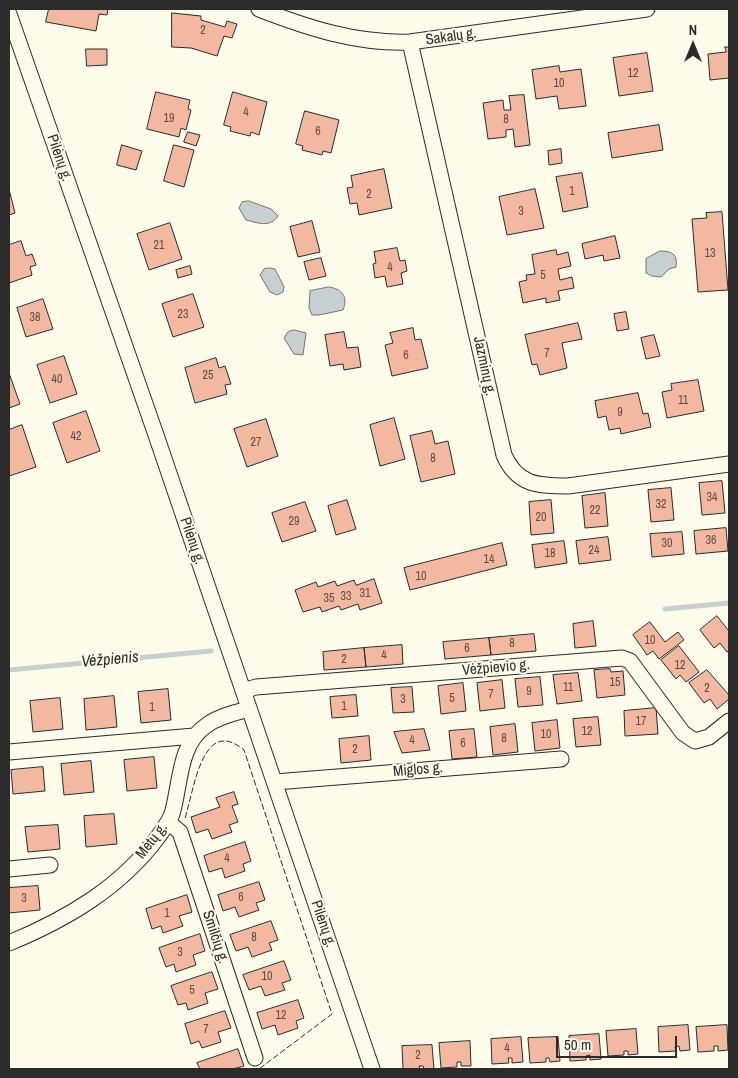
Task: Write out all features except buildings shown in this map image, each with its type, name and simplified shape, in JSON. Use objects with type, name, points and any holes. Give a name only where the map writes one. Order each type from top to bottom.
[{"type":"street","name":"Sakalų g.","points":[[259,9],[346,38],[385,43],[410,42],[628,10],[647,9]]},
{"type":"street","name":"Pilėnų g.","points":[[9,14],[156,435],[372,1069]]},
{"type":"street","name":"Jazminų g.","points":[[410,42],[504,456],[509,468],[528,482],[545,486],[568,486],[729,464]]},
{"type":"street","name":"Vėžpievio g.","points":[[243,691],[256,687],[622,658],[630,661],[683,733],[695,741],[709,737],[729,721]]},
{"type":"street","name":"Mėtų g.","points":[[9,943],[50,926],[98,898],[139,859],[171,816],[185,753],[194,736],[219,718],[249,709]]},
{"type":"street","points":[[9,752],[194,736]]},
{"type":"street","name":"Miglos g.","points":[[275,782],[561,758]]},
{"type":"street","name":"Smilčių g.","points":[[168,822],[180,832],[255,1058]]},
{"type":"street","points":[[9,869],[50,865]]},
{"type":"shaded area","points":[[249,201],[271,209],[278,216],[275,220],[268,223],[246,220],[239,208],[242,202]]},
{"type":"shaded area","points":[[660,251],[668,252],[675,256],[676,267],[669,269],[661,277],[652,276],[646,273],[646,259]]},
{"type":"shaded area","points":[[264,269],[275,269],[284,287],[283,292],[277,295],[270,292],[260,275]]},
{"type":"shaded area","points":[[329,287],[343,294],[345,301],[343,310],[312,315],[309,308],[310,291]]},
{"type":"shaded area","points":[[294,330],[306,333],[303,355],[294,354],[284,338],[288,332]]},
{"type":"waterway","name":"Vėžpienis","points":[[665,609],[729,603]]},
{"type":"waterway","name":"Vėžpienis","points":[[9,670],[211,651]]},
{"type":"fence","points":[[185,818],[197,775],[209,749],[218,742],[230,742],[244,750],[332,1014],[259,1069]]}]
